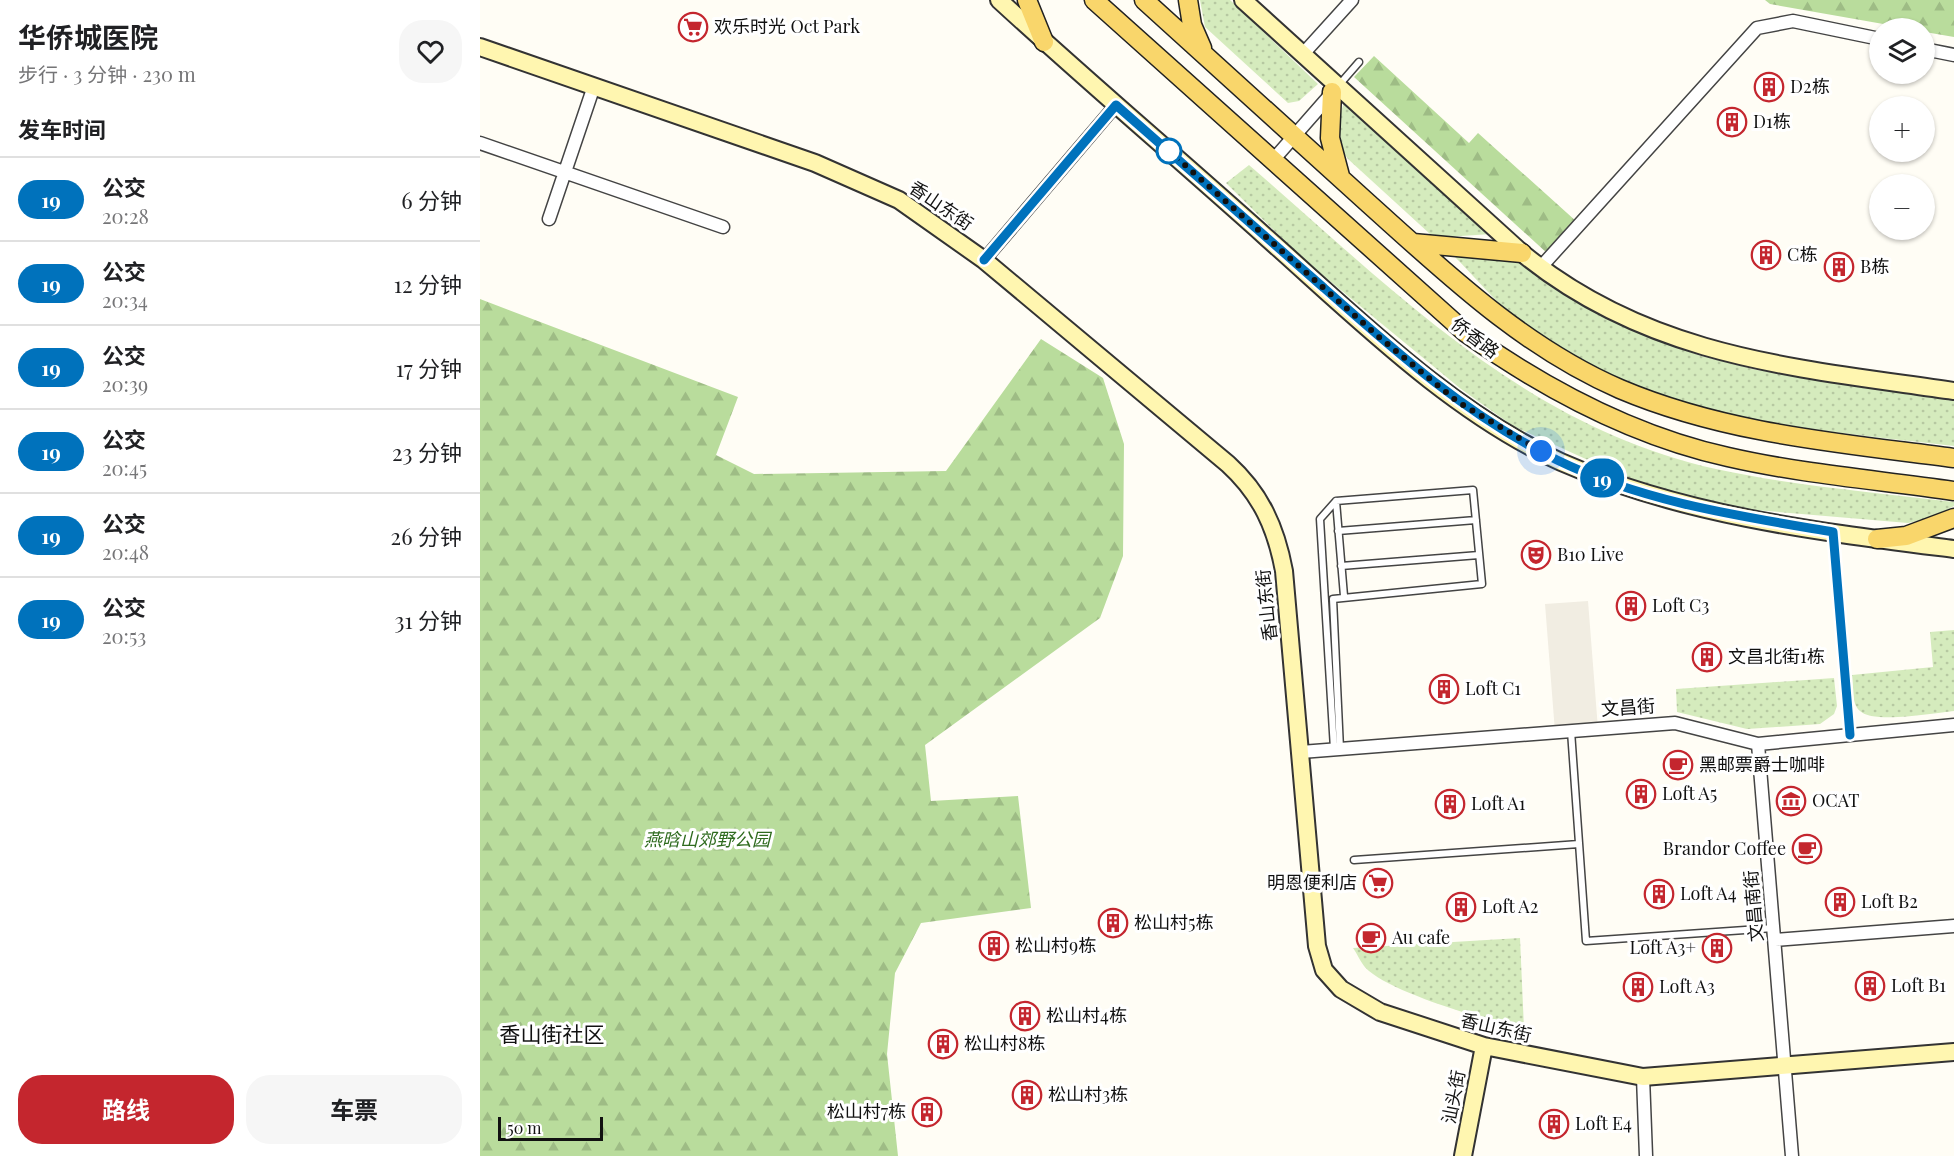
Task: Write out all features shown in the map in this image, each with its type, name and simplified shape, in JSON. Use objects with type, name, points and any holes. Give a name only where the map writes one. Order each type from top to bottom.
[{"type":"main road","points":[[1028,0],[1044,42]]},
{"type":"main road","name":"侨香路","points":[[1094,0],[1466,333],[1515,368],[1572,400],[1622,422],[1727,457],[1954,491]]},
{"type":"main road","name":"侨香路","points":[[1144,0],[1456,283],[1532,340],[1577,368],[1621,389],[1734,426],[1794,437],[1954,458]]},
{"type":"main road","points":[[1188,0],[1192,25],[1205,55]]},
{"type":"main road","points":[[1153,52],[1175,28]]},
{"type":"main road","points":[[1324,204],[1342,179],[1330,138],[1335,89]]},
{"type":"main road","points":[[1413,243],[1522,253]]},
{"type":"main road","points":[[1877,539],[1906,536],[1954,518]]},
{"type":"street","points":[[999,0],[1379,337],[1458,402],[1506,432],[1568,465],[1673,502],[1833,532],[1954,549]]},
{"type":"street","points":[[1243,0],[1303,54],[1335,89],[1522,253],[1540,268],[1599,307],[1643,326],[1736,357],[1954,391]]},
{"type":"street","points":[[1303,54],[1352,0]]},
{"type":"street","points":[[1540,268],[1757,28],[1793,21],[1869,37]]},
{"type":"street","name":"香山东街","points":[[480,47],[859,180],[920,213],[984,260],[1228,464],[1258,497],[1278,540],[1284,571],[1301,752],[1314,928],[1324,970],[1341,989],[1363,1004],[1435,1032],[1484,1046],[1643,1077],[1954,1052]]},
{"type":"street","points":[[1935,52],[1954,56]]},
{"type":"street","points":[[549,219],[594,86]]},
{"type":"street","points":[[1274,159],[1335,89]]},
{"type":"street","points":[[984,260],[1116,105]]},
{"type":"street","points":[[480,144],[723,227]]},
{"type":"street","name":"文昌街","points":[[1301,752],[1675,723],[1758,744],[1954,725]]},
{"type":"street","name":"文昌南街","points":[[1758,744],[1792,1156]]},
{"type":"street","points":[[1774,934],[1954,926]]},
{"type":"street","name":"汕头街","points":[[1463,1156],[1484,1046]]},
{"type":"street","points":[[1643,1077],[1646,1156]]},
{"type":"lane","points":[[1335,89],[1359,62]]},
{"type":"lane","points":[[1473,490],[1482,584],[1344,596],[1333,599],[1337,750],[1320,519],[1336,501],[1473,490]]},
{"type":"lane","points":[[1336,501],[1344,596]]},
{"type":"lane","points":[[1338,531],[1476,520]]},
{"type":"lane","points":[[1833,532],[1850,735]]},
{"type":"lane","points":[[1341,566],[1479,555]]},
{"type":"lane","points":[[1571,731],[1586,941],[1774,934]]},
{"type":"lane","points":[[1354,860],[1579,844]]},
{"type":"green space","points":[[1200,0],[1230,0],[1318,84],[1299,101],[1288,103],[1205,27]]},
{"type":"green space","points":[[1765,0],[1954,0],[1954,37],[1935,34],[1935,18],[1869,18],[1869,21],[1770,4]]},
{"type":"green space","points":[[1374,56],[1469,143],[1478,133],[1577,222],[1548,254],[1354,77]]},
{"type":"green space","points":[[1344,103],[1491,234],[1446,237],[1430,234],[1348,159],[1338,132],[1339,118]]},
{"type":"green space","points":[[1249,165],[1409,304],[1464,347],[1521,387],[1582,421],[1646,449],[1716,469],[1805,484],[1954,502],[1954,506],[1931,518],[1908,523],[1755,510],[1688,498],[1621,475],[1513,426],[1461,389],[1303,259],[1226,183]]},
{"type":"green space","points":[[1456,253],[1522,260],[1595,311],[1648,337],[1701,356],[1757,370],[1954,400],[1954,446],[1780,424],[1666,397],[1612,376],[1560,349],[1512,315],[1455,257]]},
{"type":"green space","name":"燕晗山郊野公园","points":[[480,299],[738,397],[716,455],[754,474],[946,471],[1041,339],[1103,378],[1124,444],[1123,556],[1100,618],[925,745],[931,801],[1018,796],[1031,908],[921,923],[895,973],[887,1054],[898,1156],[480,1156]]},
{"type":"green space","points":[[1954,630],[1954,711],[1878,717],[1867,715],[1857,708],[1853,694],[1852,675],[1933,667],[1930,632]]},
{"type":"green space","points":[[1834,678],[1837,706],[1834,714],[1820,724],[1747,729],[1677,712],[1676,689]]},
{"type":"green space","points":[[1520,938],[1524,1029],[1466,1013],[1400,989],[1367,969],[1353,948]]},
{"type":"shaded area","points":[[1588,601],[1598,729],[1555,732],[1545,604]]},
{"type":"bus line","name":"19","points":[[984,260],[1116,105],[1379,337],[1458,402],[1506,432],[1558,461],[1617,484],[1673,502],[1833,532],[1850,735]]},
{"type":"place","name":"欢乐时光 Oct Park","points":[[693,27]]},
{"type":"place","name":"D2栋","points":[[1769,87]]},
{"type":"place","name":"D1栋","points":[[1732,122]]},
{"type":"place","name":"C栋","points":[[1766,255]]},
{"type":"place","name":"B栋","points":[[1839,267]]},
{"type":"place","name":"B10 Live","points":[[1536,555]]},
{"type":"place","name":"Loft C3","points":[[1631,606]]},
{"type":"place","name":"文昌北街1栋","points":[[1707,657]]},
{"type":"place","name":"Loft C1","points":[[1444,689]]},
{"type":"place","name":"黑邮票爵士咖啡","points":[[1678,765]]},
{"type":"place","name":"Loft A5","points":[[1641,794]]},
{"type":"place","name":"OCAT","points":[[1791,801]]},
{"type":"place","name":"Loft A1","points":[[1450,804]]},
{"type":"place","name":"Brandor Coffee","points":[[1807,849]]},
{"type":"place","name":"明恩便利店","points":[[1378,883]]},
{"type":"place","name":"Loft A4","points":[[1659,894]]},
{"type":"place","name":"Loft B2","points":[[1840,902]]},
{"type":"place","name":"Loft A2","points":[[1461,907]]},
{"type":"place","name":"松山村5栋","points":[[1113,923]]},
{"type":"place","name":"Au cafe","points":[[1371,938]]},
{"type":"place","name":"松山村9栋","points":[[994,946]]},
{"type":"place","name":"Loft A3+","points":[[1717,948]]},
{"type":"place","name":"Loft B1","points":[[1870,986]]},
{"type":"place","name":"Loft A3","points":[[1638,987]]},
{"type":"place","name":"松山村4栋","points":[[1025,1016]]},
{"type":"place","name":"松山村8栋","points":[[943,1044]]},
{"type":"place","name":"松山村3栋","points":[[1027,1095]]},
{"type":"place","name":"松山村7栋","points":[[927,1112]]},
{"type":"place","name":"Loft E4","points":[[1554,1124]]},
{"type":"district","name":"香山街社区","points":[[552,1035]]},
{"type":"route","points":[[1169,151],[1379,337],[1458,402],[1541,451]]}]
